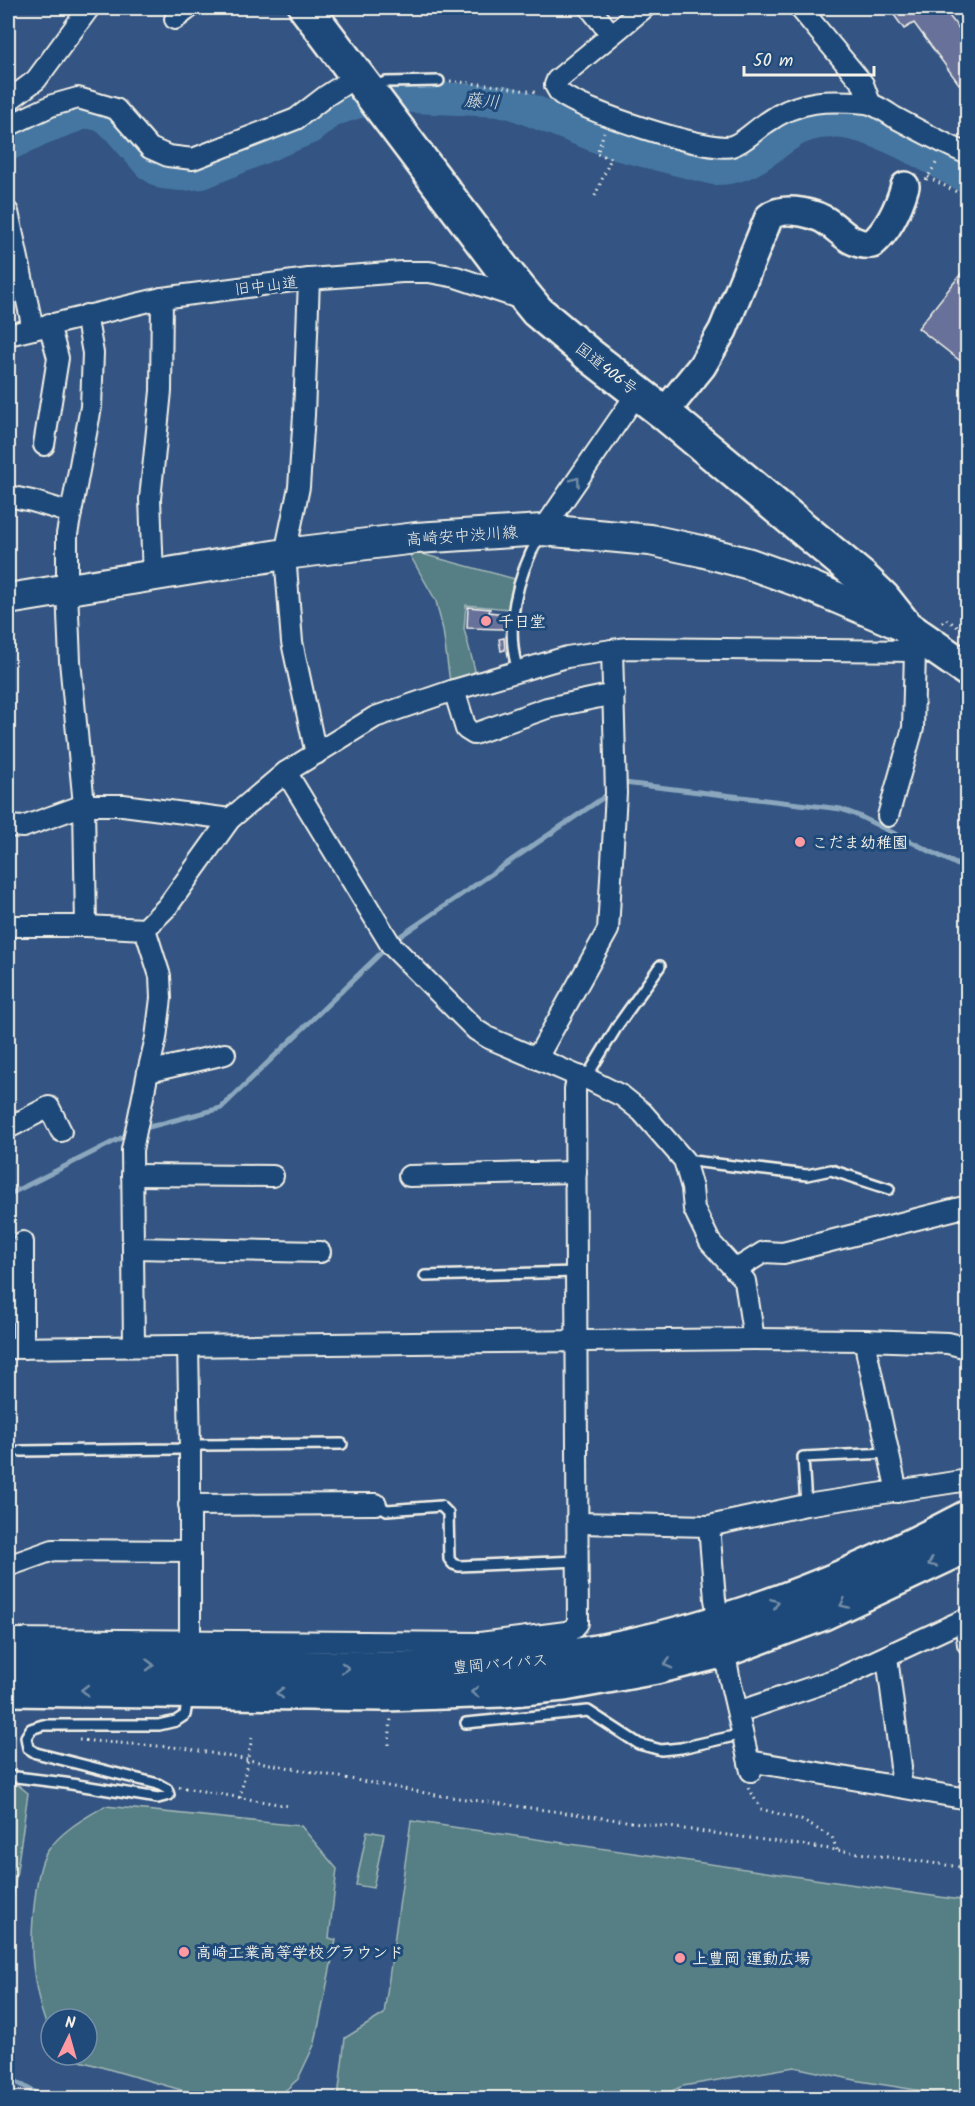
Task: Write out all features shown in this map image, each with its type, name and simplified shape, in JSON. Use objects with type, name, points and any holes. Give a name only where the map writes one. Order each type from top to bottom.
[{"type":"highway","name":"国道406号","points":[[306,8],[537,311],[861,577],[921,636],[968,670]]},
{"type":"highway","name":"豊岡バイパス","points":[[722,1636],[813,1588],[968,1517]]},
{"type":"highway","name":"豊岡バイパス","points":[[8,1664],[390,1669],[489,1665],[553,1659],[623,1647],[722,1636],[822,1614],[968,1545]]},
{"type":"highway","name":"豊岡バイパス","points":[[8,1689],[189,1666]]},
{"type":"main road","name":"高崎安中渋川線","points":[[8,599],[285,554],[416,538],[543,530],[650,540],[730,559],[800,582],[921,636]]},
{"type":"street","points":[[8,101],[36,80],[89,8]]},
{"type":"street","points":[[590,8],[611,34]]},
{"type":"street","points":[[644,8],[557,80],[555,85],[558,92],[587,108],[619,120],[662,134],[725,147],[741,142],[776,116],[804,104],[825,101],[870,103],[946,145],[968,154]]},
{"type":"street","points":[[800,8],[863,84],[870,103]]},
{"type":"street","points":[[8,126],[53,105],[78,98],[116,109],[150,148],[168,156],[193,159],[296,119],[326,96],[369,90]]},
{"type":"street","points":[[664,413],[692,380],[723,330],[769,217],[775,211],[785,210],[820,218],[852,241],[864,245],[872,244],[916,182]]},
{"type":"street","points":[[8,212],[41,326],[58,358],[45,445]]},
{"type":"street","name":"旧中山道","points":[[8,335],[162,298],[309,279],[402,272],[429,272],[456,277],[525,298]]},
{"type":"street","points":[[309,279],[299,487],[285,554],[292,642],[316,754]]},
{"type":"street","points":[[153,575],[150,499],[161,391],[162,298]]},
{"type":"street","points":[[86,315],[93,353],[91,406],[67,534],[70,661],[84,805],[86,926]]},
{"type":"street","points":[[543,530],[638,392]]},
{"type":"street","points":[[8,496],[71,513]]},
{"type":"street","points":[[8,926],[146,929],[167,907],[230,819],[286,772],[375,717],[454,690],[567,657],[612,650],[921,636],[913,728],[888,816]]},
{"type":"street","points":[[537,1058],[608,930],[616,793],[612,650]]},
{"type":"street","points":[[454,690],[466,729],[474,734],[547,708],[614,694]]},
{"type":"street","points":[[286,772],[391,945],[476,1030],[489,1038],[605,1086],[642,1112],[684,1160],[692,1188],[694,1209],[711,1242],[745,1281],[754,1339]]},
{"type":"street","points":[[8,826],[23,827],[84,805],[123,804],[230,819]]},
{"type":"street","points":[[134,1345],[132,1175],[136,1128],[159,1020],[160,976],[146,929]]},
{"type":"street","points":[[147,1072],[225,1054]]},
{"type":"street","points":[[8,1639],[189,1666],[480,1643],[572,1630],[578,1623],[579,1523],[575,1089],[582,1077]]},
{"type":"street","points":[[8,1128],[49,1107],[61,1131]]},
{"type":"street","points":[[409,1176],[576,1172]]},
{"type":"street","points":[[132,1175],[273,1176]]},
{"type":"street","points":[[735,1270],[764,1252],[783,1253],[968,1206]]},
{"type":"street","points":[[23,1242],[16,1348],[754,1339],[948,1343],[968,1348]]},
{"type":"street","points":[[134,1248],[320,1252]]},
{"type":"street","points":[[866,1340],[867,1354],[897,1492]]},
{"type":"street","points":[[188,1346],[189,1666]]},
{"type":"street","points":[[579,1523],[709,1526],[806,1505],[968,1480]]},
{"type":"street","points":[[189,1505],[376,1504]]},
{"type":"street","points":[[709,1526],[714,1591],[750,1766],[899,1786],[968,1799]]},
{"type":"street","points":[[8,1566],[53,1550],[190,1551]]},
{"type":"street","points":[[738,1712],[839,1678],[966,1619],[968,1644]]},
{"type":"street","points":[[887,1657],[901,1767],[899,1786]]},
{"type":"lane","points":[[369,90],[386,82],[439,81]]},
{"type":"lane","points":[[518,671],[513,656],[512,636],[517,593],[525,567],[543,530]]},
{"type":"lane","points":[[582,1077],[660,966]]},
{"type":"lane","points":[[684,1160],[807,1175],[831,1170],[889,1189]]},
{"type":"lane","points":[[425,1276],[576,1272]]},
{"type":"lane","points":[[21,1451],[190,1448],[201,1445],[342,1444]]},
{"type":"lane","points":[[806,1505],[803,1457],[889,1453]]},
{"type":"lane","points":[[376,1504],[387,1510],[441,1506],[448,1513],[449,1559],[453,1564],[459,1566],[578,1561]]},
{"type":"lane","points":[[8,1776],[158,1798],[169,1795],[167,1789],[158,1785],[36,1753],[28,1748],[26,1737],[31,1729],[43,1725],[159,1725],[176,1721],[185,1715],[188,1705],[189,1666]]},
{"type":"lane","points":[[465,1723],[588,1711],[639,1744],[661,1750],[681,1748],[743,1734]]},
{"type":"path","points":[[439,81],[499,86],[545,94],[558,92]]},
{"type":"path","points":[[595,196],[611,158],[597,154],[605,129]]},
{"type":"path","points":[[916,182],[968,198]]},
{"type":"path","points":[[921,636],[946,619],[968,634]]},
{"type":"path","points":[[389,1745],[392,1709]]},
{"type":"path","points":[[8,1735],[26,1737]]},
{"type":"path","points":[[240,1798],[252,1738]]},
{"type":"path","points":[[76,1740],[184,1748],[436,1795],[968,1868]]},
{"type":"path","points":[[750,1766],[745,1784],[761,1809],[801,1820],[832,1837],[837,1850]]},
{"type":"path","points":[[172,1785],[289,1806]]},
{"type":"green space","points":[[407,550],[515,579],[510,609],[466,605],[464,629],[475,670],[471,676],[450,682],[443,630],[436,601]]},
{"type":"green space","points":[[8,1784],[18,1785],[28,1793],[8,1933]]},
{"type":"green space","name":"高崎工業高等学校グラウンド","points":[[105,1806],[301,1826],[337,1869],[329,1938],[336,1940],[315,2043],[298,2079],[277,2098],[209,2098],[99,2066],[99,2007],[40,2007],[33,1966],[32,1941],[36,1890],[47,1852],[73,1826]]},
{"type":"green space","name":"上豊岡 運動広場","points":[[411,1821],[967,1901],[967,2098],[860,2081],[794,2067],[683,2086],[656,2098],[338,2098],[345,2038],[384,2014]]},
{"type":"green space","points":[[367,1831],[384,1834],[373,1888],[356,1885]]},
{"type":"building","points":[[889,8],[928,8],[930,10],[943,8],[968,40],[968,78],[959,84],[914,23],[904,29]]},
{"type":"building","points":[[968,265],[968,367],[918,328]]},
{"type":"building","name":"千日堂","points":[[468,607],[490,609],[489,612],[505,614],[503,629],[467,628]]},
{"type":"building","points":[[504,638],[505,650],[501,651],[499,639]]},
{"type":"waterway","name":"藤川","points":[[8,145],[41,129],[87,112],[103,116],[116,126],[149,164],[163,173],[182,175],[202,173],[310,128],[331,111],[355,103],[391,96],[503,101],[616,144],[714,169],[725,169],[745,163],[788,135],[809,125],[832,122],[856,125],[904,143],[968,178]]},
{"type":"waterway","points":[[620,786],[624,783],[841,809],[968,870]]},
{"type":"waterway","points":[[396,939],[610,793]]},
{"type":"waterway","points":[[141,1129],[221,1108],[385,949]]},
{"type":"waterway","points":[[8,1195],[129,1134]]},
{"type":"waterway","points":[[8,2077],[44,2098]]},
{"type":"place","name":"千日堂","points":[[486,621]]},
{"type":"place","name":"こだま幼稚園","points":[[800,842]]},
{"type":"place","name":"高崎工業高等学校グラウンド","points":[[184,1952]]},
{"type":"place","name":"上豊岡 運動広場","points":[[680,1958]]}]
